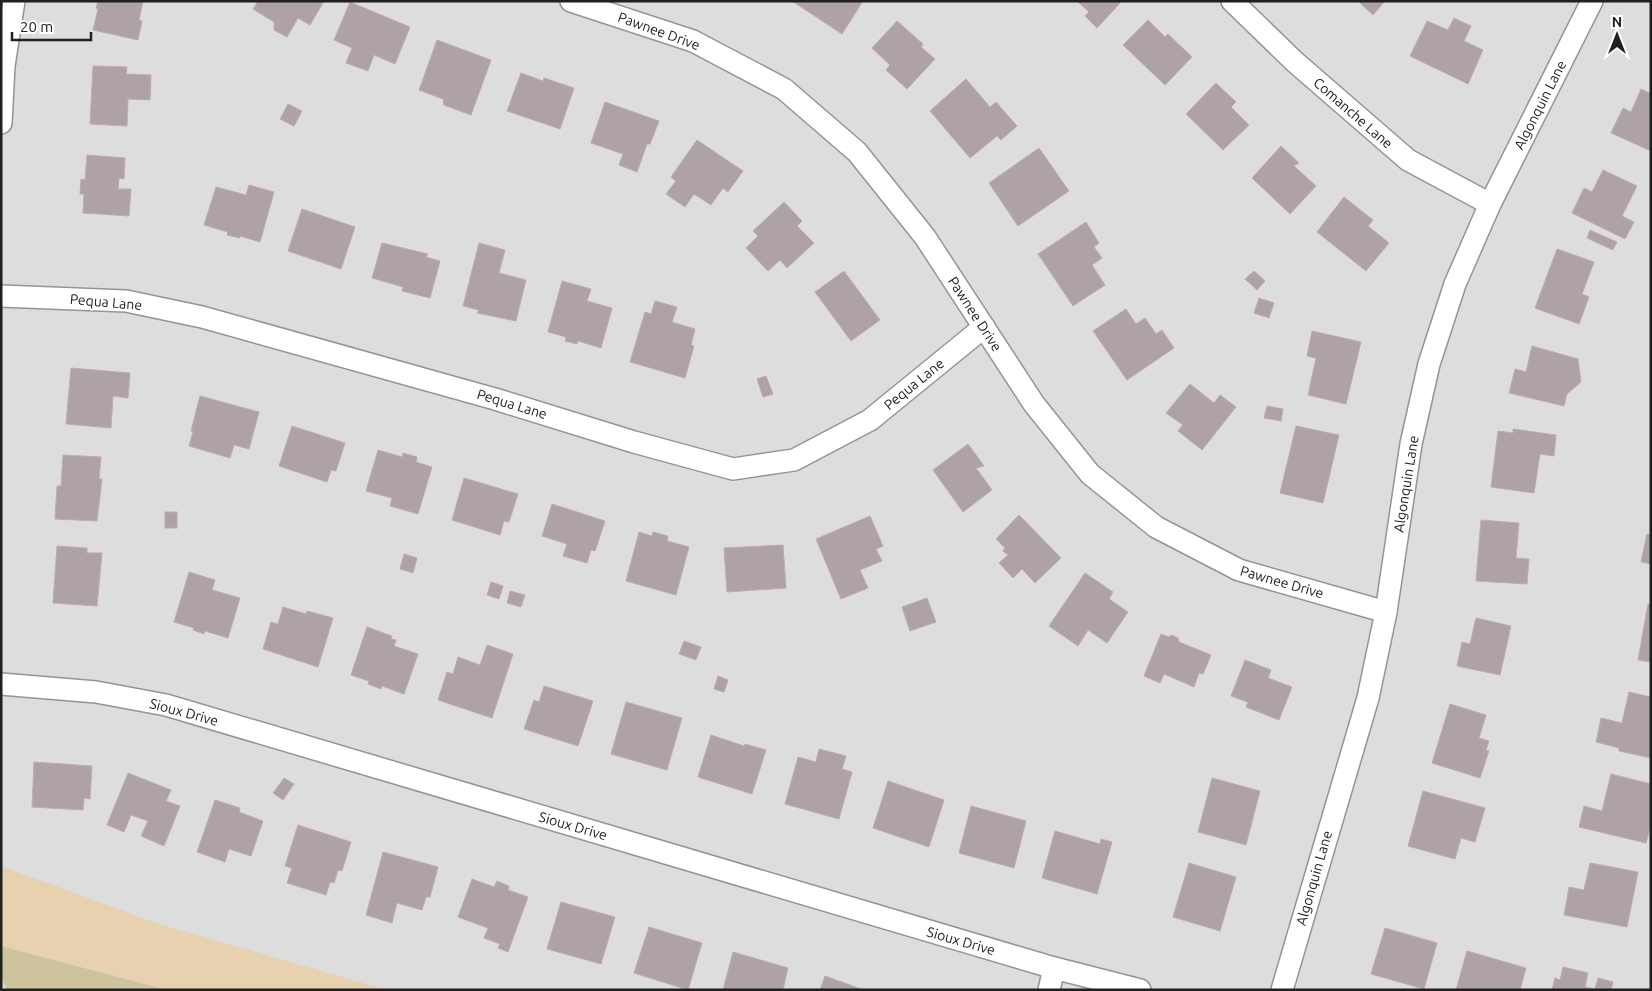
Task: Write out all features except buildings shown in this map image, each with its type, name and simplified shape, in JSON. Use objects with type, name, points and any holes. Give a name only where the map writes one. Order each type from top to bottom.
[{"type":"street","points":[[1,123],[4,66],[14,1]]},
{"type":"street","name":"Pawnee Drive","points":[[571,1],[693,41],[784,89],[857,152],[925,237],[1034,404],[1090,474],[1156,527],[1239,570],[1386,612]]},
{"type":"street","name":"Comanche Lane","points":[[1232,1],[1295,62],[1408,160],[1490,204]]},
{"type":"street","name":"Algonquin Lane","points":[[1282,990],[1368,698],[1386,612],[1412,444],[1429,364],[1455,284],[1490,204],[1592,1]]},
{"type":"street","name":"Pequa Lane","points":[[1,296],[126,301],[202,317],[495,399],[634,442],[733,469],[794,460],[870,420],[984,327]]},
{"type":"street","name":"Sioux Drive","points":[[1,684],[96,692],[166,705],[1054,968],[1140,990]]},
{"type":"street","points":[[1049,990],[1054,968]]},
{"type":"shaded area","points":[[1,1],[1651,1],[1651,990],[1,990]]},
{"type":"shaded area","points":[[1,866],[159,924],[387,990],[167,990],[1,946]]},
{"type":"shaded area","points":[[1,946],[167,990],[7,990],[1,977]]}]
